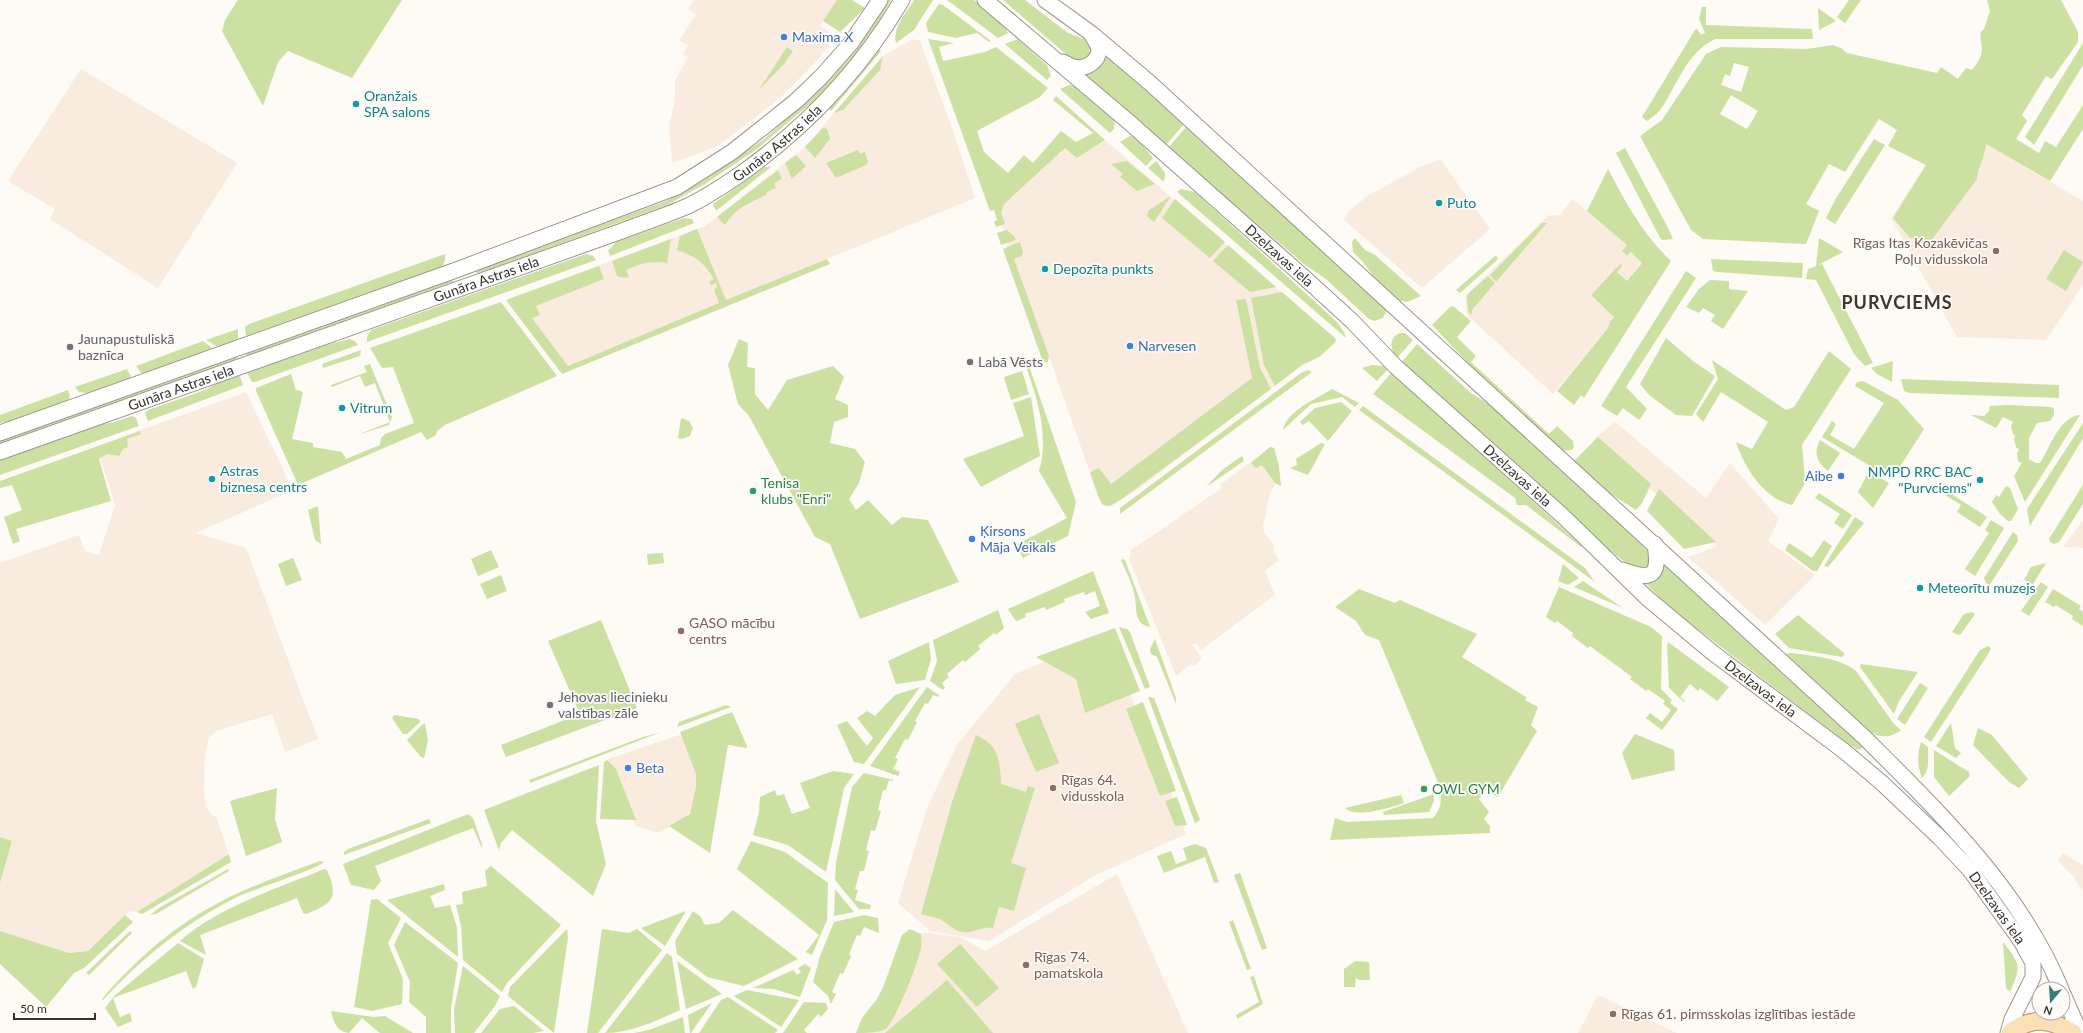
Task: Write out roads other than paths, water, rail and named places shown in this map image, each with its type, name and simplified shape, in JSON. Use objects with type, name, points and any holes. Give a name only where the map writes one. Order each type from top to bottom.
[{"type":"main road","name":"Gunāra Astras iela","points":[[0,433],[459,269],[668,191],[732,152],[776,118],[821,77],[851,43],[880,0]]},
{"type":"main road","name":"Gunāra Astras iela","points":[[0,452],[691,205],[727,183],[773,150],[822,104],[865,54],[889,23],[902,0]]},
{"type":"main road","name":"Dzelzavas iela","points":[[985,0],[1053,57],[1307,280],[1352,321],[1395,366],[1553,508],[1647,598],[1713,654],[1844,751],[1908,807],[1970,870],[2021,941],[2033,963],[2033,977],[2012,1020],[2009,1033]]},
{"type":"main road","name":"Dzelzavas iela","points":[[1045,0],[1092,34],[1150,83],[1269,190],[1404,317],[1655,544],[1864,737],[1948,822],[2005,893],[2041,946],[2057,981]]},
{"type":"main road","points":[[1053,57],[1075,68],[1085,67],[1093,63],[1097,58],[1099,48],[1092,34]]},
{"type":"main road","points":[[459,269],[466,286]]},
{"type":"main road","points":[[1617,568],[1640,577],[1648,576],[1654,572],[1658,560],[1655,544]]},
{"type":"main road","points":[[2071,1012],[2080,1033]]},
{"type":"main road","points":[[2009,1033],[2020,1025],[2042,1020],[2058,1024],[2074,1033]]},
{"type":"place","name":"Maxima X","points":[[784,37]]},
{"type":"place","name":"Oranžais SPA salons","points":[[356,104]]},
{"type":"place","name":"Puto","points":[[1439,203]]},
{"type":"place","name":"Rīgas Itas Kozakēvičas Poļu vidusskola","points":[[1996,251]]},
{"type":"place","name":"Depozīta punkts","points":[[1045,269]]},
{"type":"place","name":"Narvesen","points":[[1130,346]]},
{"type":"place","name":"Jaunapustuliskā baznīca","points":[[70,347]]},
{"type":"place","name":"Labā Vēsts","points":[[970,362]]},
{"type":"place","name":"Vitrum","points":[[342,408]]},
{"type":"place","name":"Aibe","points":[[1841,476]]},
{"type":"place","name":"Astras biznesa centrs","points":[[212,479]]},
{"type":"place","name":"NMPD RRC BAC \"Purvciems\"","points":[[1980,480]]},
{"type":"place","name":"Tenisa klubs \"Enri\"","points":[[753,491]]},
{"type":"place","name":"Ķirsons Māja Veikals","points":[[972,539]]},
{"type":"place","name":"Meteorītu muzejs","points":[[1920,588]]},
{"type":"place","name":"GASO mācību centrs","points":[[681,631]]},
{"type":"place","name":"Jehovas liecinieku valstības zāle","points":[[550,705]]},
{"type":"place","name":"Beta","points":[[628,768]]},
{"type":"place","name":"Rīgas 64. vidusskola","points":[[1053,788]]},
{"type":"place","name":"OWL GYM","points":[[1424,789]]},
{"type":"place","name":"Rīgas 74. pamatskola","points":[[1026,965]]},
{"type":"place","name":"Rīgas 61. pirmsskolas izglītības iestāde","points":[[1613,1014]]},
{"type":"district","name":"PURVCIEMS","points":[[1897,303]]}]
